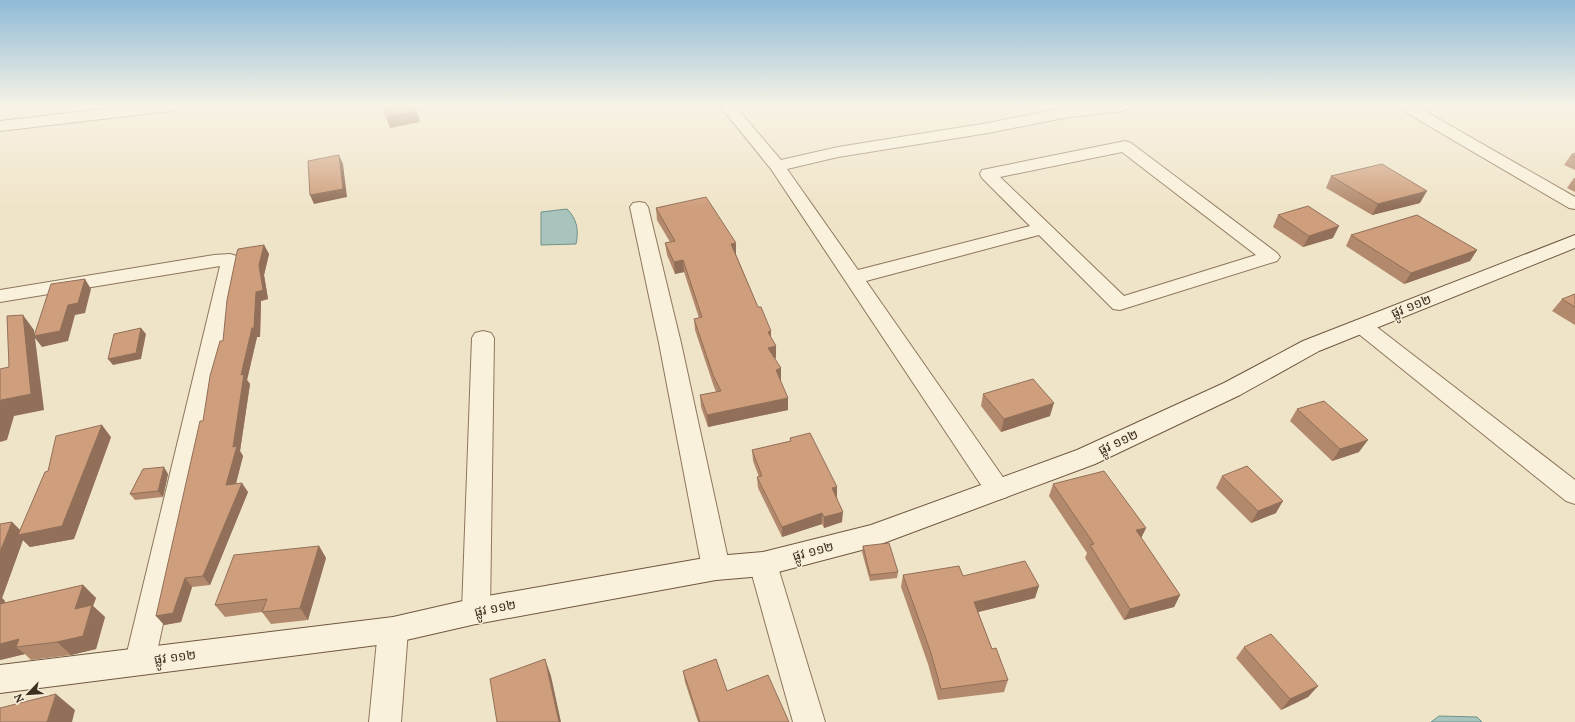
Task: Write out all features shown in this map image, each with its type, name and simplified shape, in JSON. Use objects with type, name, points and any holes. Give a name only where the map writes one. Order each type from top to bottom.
[{"type":"street","points":[[755,140],[777,166],[998,490]]},
{"type":"street","points":[[777,166],[838,152],[915,140]]},
{"type":"street","points":[[1463,140],[1575,204]]},
{"type":"street","points":[[1125,146],[1270,257],[1120,304],[1044,228],[988,174],[1125,146]]},
{"type":"street","points":[[639,207],[670,343],[716,568]]},
{"type":"street","points":[[853,278],[1044,228]]},
{"type":"street","name":"ផ្លូវ ១១២","points":[[2,683],[140,661],[393,630],[476,611],[716,568],[763,564],[874,536],[1086,457],[1232,389],[1311,346],[1575,241]]},
{"type":"street","points":[[0,296],[214,261],[230,260],[230,266],[140,661]]},
{"type":"street","points":[[1362,326],[1575,494]]},
{"type":"street","points":[[476,611],[483,338]]},
{"type":"street","points":[[763,564],[809,722]]},
{"type":"street","points":[[385,722],[393,630]]},
{"type":"water","points":[[567,209],[575,221],[577,234],[576,244],[541,245],[541,212]]},
{"type":"water","points":[[1439,716],[1477,717],[1482,722],[1431,722]]},
{"type":"building","points":[[339,155],[343,189],[310,195],[308,161]]},
{"type":"building","points":[[1382,164],[1427,191],[1378,204],[1331,176]]},
{"type":"building","points":[[706,197],[736,243],[731,244],[758,307],[761,307],[771,331],[768,332],[776,346],[768,348],[781,368],[776,370],[788,398],[707,415],[700,395],[721,391],[713,375],[694,319],[702,317],[683,260],[674,262],[665,243],[675,241],[656,208]]},
{"type":"building","points":[[1308,206],[1339,226],[1309,236],[1278,215]]},
{"type":"building","points":[[1417,215],[1477,250],[1411,273],[1351,235]]},
{"type":"building","points":[[264,245],[259,265],[263,290],[256,292],[254,328],[252,328],[241,375],[244,374],[233,447],[237,446],[226,485],[242,483],[203,576],[185,578],[173,613],[156,616],[200,421],[203,421],[210,376],[220,341],[223,341],[227,300],[237,252],[238,249]]},
{"type":"building","points":[[85,279],[78,303],[68,305],[60,331],[34,336],[51,284]]},
{"type":"building","points":[[1575,294],[1575,307],[1562,299]]},
{"type":"building","points":[[23,315],[31,394],[1,400],[0,402],[0,369],[9,367],[7,316]]},
{"type":"building","points":[[141,328],[136,353],[108,359],[114,334]]},
{"type":"building","points":[[1033,379],[1054,403],[1004,419],[983,394]]},
{"type":"building","points":[[1324,401],[1368,440],[1340,449],[1297,409]]},
{"type":"building","points":[[102,425],[62,526],[18,535],[45,472],[48,471],[56,436]]},
{"type":"building","points":[[810,433],[837,487],[832,488],[843,512],[824,517],[822,513],[782,527],[757,477],[762,476],[752,450],[791,441],[790,438]]},
{"type":"building","points":[[1247,466],[1283,501],[1258,511],[1222,476]]},
{"type":"building","points":[[164,467],[158,491],[130,494],[143,469]]},
{"type":"building","points":[[1104,471],[1146,528],[1136,530],[1180,595],[1130,609],[1090,545],[1094,544],[1053,484]]},
{"type":"building","points":[[12,522],[0,552],[0,524]]},
{"type":"building","points":[[889,543],[898,572],[870,575],[863,546]]},
{"type":"building","points":[[319,546],[300,608],[262,612],[267,599],[215,605],[234,555]]},
{"type":"building","points":[[1025,561],[1039,586],[974,602],[992,649],[996,648],[1008,680],[941,689],[931,653],[903,575],[959,566],[963,576]]},
{"type":"building","points":[[83,585],[75,609],[92,605],[83,636],[57,642],[16,647],[19,639],[0,644],[0,604]]},
{"type":"building","points":[[1271,634],[1318,686],[1290,699],[1244,647]]},
{"type":"building","points":[[545,659],[559,722],[497,722],[490,679]]},
{"type":"building","points":[[716,659],[727,691],[768,675],[789,722],[700,722],[683,671]]},
{"type":"building","points":[[56,694],[47,722],[0,722],[0,708]]}]
